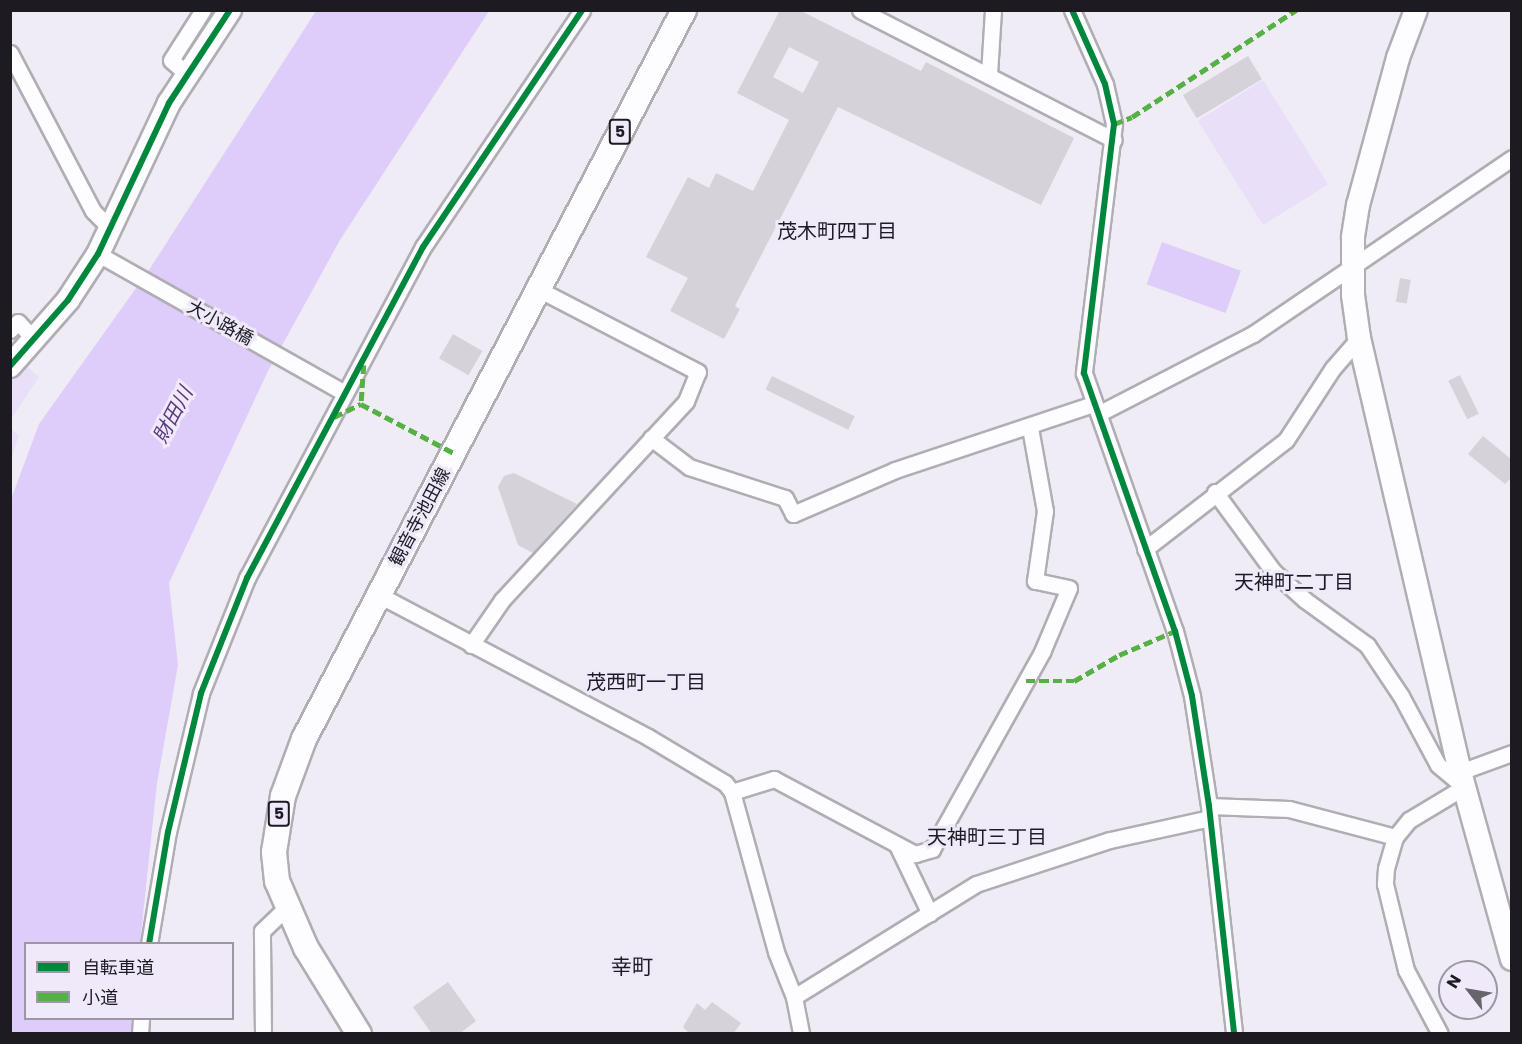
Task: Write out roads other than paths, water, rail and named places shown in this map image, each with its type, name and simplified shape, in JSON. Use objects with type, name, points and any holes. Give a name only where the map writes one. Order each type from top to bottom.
[{"type":"main road","name":"観音寺池田線","points":[[359,1034],[306,948],[286,908],[274,852],[283,796],[304,739],[684,10]]},
{"type":"street","points":[[188,74],[171,60],[203,10]]},
{"type":"street","points":[[10,366],[68,300],[98,254],[169,103],[230,10]]},
{"type":"street","points":[[149,942],[168,832],[201,693],[247,578],[343,392],[450,203],[582,10]]},
{"type":"street","points":[[860,10],[989,74],[1114,140]]},
{"type":"street","points":[[989,74],[993,10]]},
{"type":"street","points":[[1072,10],[1105,84],[1114,140],[1084,373],[1175,631],[1192,696],[1210,812],[1234,1034]]},
{"type":"street","points":[[1416,10],[1369,158],[1353,238],[1353,269],[1359,338],[1462,779],[1508,930],[1512,959]]},
{"type":"street","points":[[10,53],[93,211],[110,227]]},
{"type":"street","points":[[651,438],[689,467],[785,498],[793,514],[895,470],[1097,409],[1253,334],[1353,269],[1512,158]]},
{"type":"street","name":"大小路橋","points":[[98,254],[343,392]]},
{"type":"street","points":[[471,645],[502,600],[686,401],[698,372],[538,289]]},
{"type":"street","points":[[10,330],[18,322],[35,340]]},
{"type":"street","points":[[1145,549],[1215,492],[1286,440],[1333,368],[1359,338]]},
{"type":"street","points":[[732,792],[774,779],[915,855],[932,849],[1042,652],[1069,588],[1035,581],[1044,511],[1030,428]]},
{"type":"street","points":[[1215,492],[1273,571],[1305,600],[1367,645],[1401,696],[1438,765],[1462,779]]},
{"type":"street","points":[[379,595],[648,737],[725,783],[732,792],[776,952],[795,997],[801,1034]]},
{"type":"street","points":[[1440,1034],[1406,970],[1385,884],[1395,837],[1409,820],[1462,779],[1512,753]]},
{"type":"street","points":[[795,997],[976,884],[1110,840],[1210,812],[1288,809],[1395,837]]},
{"type":"street","points":[[897,845],[930,914]]},
{"type":"street","points":[[263,1034],[262,931],[286,908]]},
{"type":"water","name":"財田川","points":[[316,11],[489,11],[340,240],[268,371],[169,583],[178,665],[157,783],[140,942],[24,942],[24,1020],[132,1020],[131,1033],[11,1033],[10,502],[39,424],[149,270]]},
{"type":"water","points":[[1162,242],[1241,271],[1226,313],[1147,284]]},
{"type":"district","name":"茂木町四丁目","points":[[837,231]]},
{"type":"district","name":"天神町二丁目","points":[[1294,582]]},
{"type":"district","name":"茂西町一丁目","points":[[646,682]]},
{"type":"district","name":"天神町三丁目","points":[[987,837]]},
{"type":"district","name":"幸町","points":[[632,967]]}]
